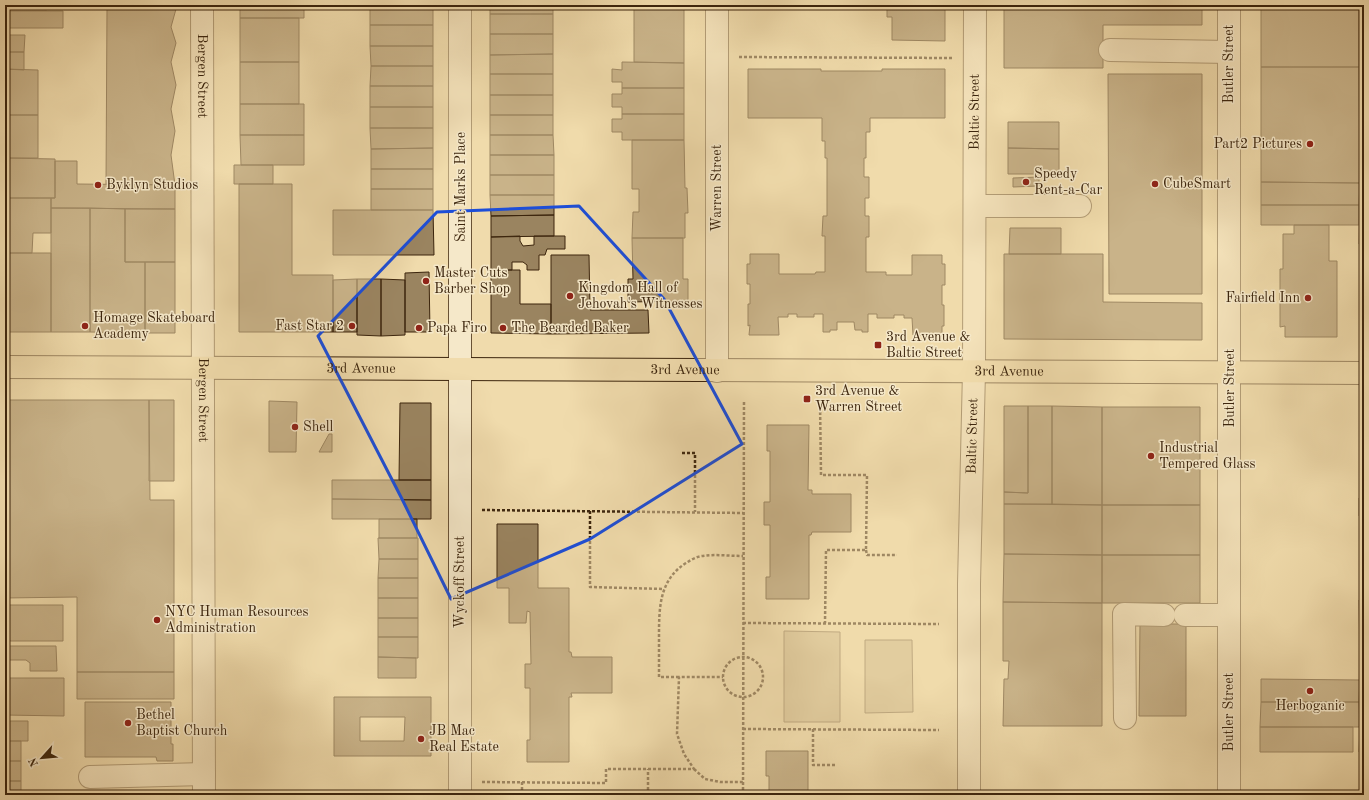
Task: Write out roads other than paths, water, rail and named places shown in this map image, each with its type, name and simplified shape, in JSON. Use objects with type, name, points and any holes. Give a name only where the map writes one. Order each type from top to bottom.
[{"type":"main road","name":"3rd Avenue","points":[[5,366],[717,371],[1364,373]]},
{"type":"street","name":"Bergen Street","points":[[202,5],[204,785]]},
{"type":"street","name":"Saint Marks Place","points":[[460,5],[461,369]]},
{"type":"street","name":"Warren Street","points":[[717,5],[717,371]]},
{"type":"street","name":"Baltic Street","points":[[969,795],[969,584],[974,371],[975,5]]},
{"type":"street","name":"Butler Street","points":[[1229,5],[1229,795]]},
{"type":"street","points":[[1110,50],[1229,52]]},
{"type":"street","points":[[975,206],[1080,206]]},
{"type":"street","name":"Wyckoff Street","points":[[460,795],[461,369]]},
{"type":"street","points":[[1125,718],[1124,614],[1164,614]]},
{"type":"street","points":[[1185,615],[1229,615]]},
{"type":"street","points":[[90,777],[204,785]]},
{"type":"place","name":"Part2 Pictures","points":[[1310,144]]},
{"type":"place","name":"Speedy Rent-a-Car","points":[[1026,182]]},
{"type":"place","name":"CubeSmart","points":[[1155,184]]},
{"type":"place","name":"Byklyn Studios","points":[[98,185]]},
{"type":"place","name":"Master Cuts Barber Shop","points":[[426,281]]},
{"type":"place","name":"Kingdom Hall of Jehovah's Witnesses","points":[[570,296]]},
{"type":"place","name":"Fairfield Inn","points":[[1308,298]]},
{"type":"place","name":"Homage Skateboard Academy","points":[[85,326]]},
{"type":"place","name":"Fast Star 2","points":[[352,326]]},
{"type":"place","name":"Papa Firo","points":[[419,328]]},
{"type":"place","name":"The Bearded Baker","points":[[503,328]]},
{"type":"place","name":"3rd Avenue & Baltic Street","points":[[878,345]]},
{"type":"place","name":"3rd Avenue & Warren Street","points":[[807,399]]},
{"type":"place","name":"Shell","points":[[295,427]]},
{"type":"place","name":"Industrial Tempered Glass","points":[[1151,456]]},
{"type":"place","name":"NYC Human Resources Administration","points":[[157,620]]},
{"type":"place","name":"Herboganic","points":[[1310,691]]},
{"type":"place","name":"Bethel Baptist Church","points":[[128,723]]},
{"type":"place","name":"JB Mac Real Estate","points":[[421,739]]}]
